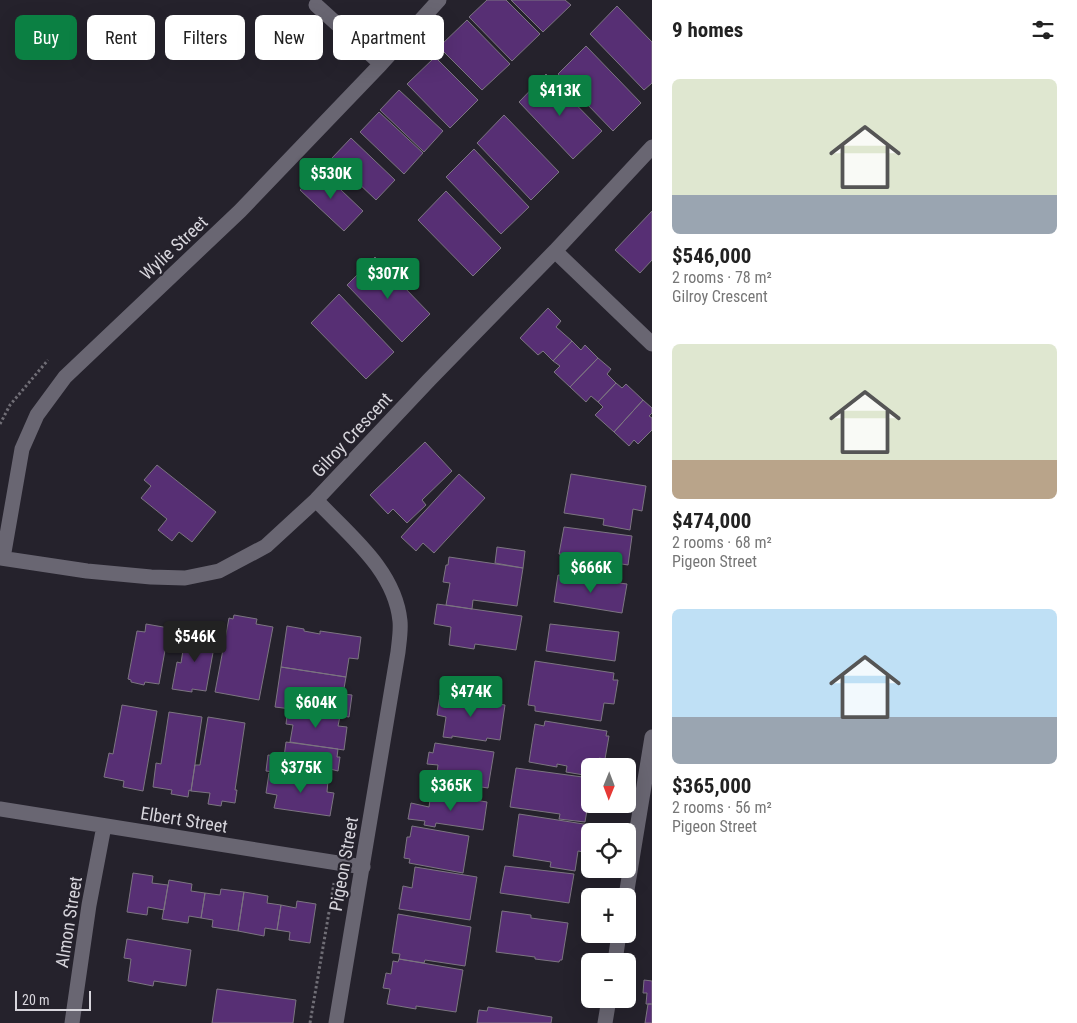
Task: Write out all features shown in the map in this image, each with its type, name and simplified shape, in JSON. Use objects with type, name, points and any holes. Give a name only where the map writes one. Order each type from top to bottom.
[{"type":"street","name":"Wylie Street","points":[[2,558],[22,449],[37,415],[65,376],[240,211],[440,0]]},
{"type":"street","points":[[316,5],[381,64]]},
{"type":"street","name":"Gilroy Crescent","points":[[2,558],[87,571],[151,578],[185,578],[219,572],[266,546],[316,500],[652,147]]},
{"type":"street","points":[[555,251],[652,344]]},
{"type":"street","name":"Pigeon Street","points":[[316,500],[379,565],[395,600],[400,622],[398,652],[336,1023]]},
{"type":"street","points":[[627,888],[652,738]]},
{"type":"street","name":"Elbert Street","points":[[0,809],[363,867]]},
{"type":"street","name":"Almon Street","points":[[72,1023],[89,905],[104,826]]},
{"type":"street","points":[[605,1023],[608,1008]]},
{"type":"path","points":[[0,424],[10,405],[48,360]]},
{"type":"path","points":[[310,1023],[337,863]]},
{"type":"building","points":[[487,0],[506,0],[540,34],[512,61],[469,17]]},
{"type":"building","points":[[511,0],[565,0],[571,5],[543,32]]},
{"type":"building","points":[[617,6],[652,42],[652,83],[644,90],[590,34]]},
{"type":"building","points":[[467,20],[510,64],[482,90],[444,52],[444,42]]},
{"type":"building","points":[[586,46],[641,103],[613,131],[558,74]]},
{"type":"building","points":[[432,60],[438,60],[478,100],[450,128],[407,84]]},
{"type":"building","points":[[546,74],[602,131],[573,159],[519,102]]},
{"type":"building","points":[[399,90],[443,131],[424,152],[380,110]]},
{"type":"building","points":[[379,112],[423,153],[404,174],[360,132]]},
{"type":"building","points":[[504,115],[559,172],[531,200],[477,143]]},
{"type":"building","points":[[351,138],[395,180],[376,200],[332,158]]},
{"type":"building","points":[[474,149],[529,207],[501,234],[446,177]]},
{"type":"building","points":[[319,169],[363,211],[344,231],[300,190]]},
{"type":"building","points":[[446,191],[501,248],[473,276],[418,220]]},
{"type":"building","points":[[652,211],[652,260],[640,273],[615,250]]},
{"type":"building","points":[[375,257],[430,314],[402,342],[347,285]]},
{"type":"building","points":[[339,294],[394,352],[366,379],[311,323]]},
{"type":"building","points":[[548,308],[561,321],[556,327],[572,341],[553,361],[543,351],[538,355],[520,338]]},
{"type":"building","points":[[572,341],[581,350],[585,345],[598,358],[570,387],[554,372],[560,366],[553,361]]},
{"type":"building","points":[[598,358],[611,369],[607,374],[616,383],[598,402],[591,396],[586,402],[570,387]]},
{"type":"building","points":[[616,383],[622,388],[626,384],[643,400],[614,432],[595,415],[603,407],[598,402]]},
{"type":"building","points":[[643,400],[652,408],[652,413],[649,416],[652,418],[652,430],[638,444],[634,440],[629,446],[614,432]]},
{"type":"building","points":[[425,442],[452,471],[422,500],[426,505],[407,523],[393,509],[388,514],[370,495]]},
{"type":"building","points":[[157,465],[216,512],[192,542],[179,532],[172,541],[158,530],[167,519],[141,498],[151,486],[144,480]]},
{"type":"building","points":[[459,474],[485,498],[434,553],[423,543],[416,551],[401,537]]},
{"type":"building","points":[[571,474],[646,486],[642,511],[633,509],[630,530],[603,525],[604,519],[564,513]]},
{"type":"building","points":[[564,527],[632,536],[628,565],[559,554]]},
{"type":"building","points":[[497,547],[525,551],[523,568],[495,563]]},
{"type":"building","points":[[449,557],[523,568],[517,606],[473,600],[472,609],[446,605],[450,583],[443,582]]},
{"type":"building","points":[[558,575],[627,584],[622,613],[554,602]]},
{"type":"building","points":[[437,604],[522,616],[516,650],[475,644],[474,649],[449,645],[451,627],[434,624]]},
{"type":"building","points":[[234,615],[257,619],[256,624],[273,627],[259,700],[215,692],[229,618],[233,619]]},
{"type":"building","points":[[146,624],[169,628],[159,684],[145,682],[144,685],[131,682],[128,679],[137,631],[145,632]]},
{"type":"building","points":[[550,624],[619,632],[615,661],[546,651]]},
{"type":"building","points":[[287,626],[320,634],[320,631],[361,637],[358,659],[349,658],[346,677],[281,667]]},
{"type":"building","points":[[186,631],[216,636],[206,691],[192,689],[192,692],[172,689],[177,662],[181,663]]},
{"type":"building","points":[[535,661],[614,673],[613,680],[618,680],[614,704],[604,703],[601,721],[535,711],[535,706],[528,705]]},
{"type":"building","points":[[281,667],[346,677],[343,694],[352,695],[349,717],[308,711],[308,708],[292,706],[291,709],[275,707]]},
{"type":"building","points":[[440,695],[505,705],[500,740],[487,738],[486,741],[452,736],[452,738],[443,737],[446,717],[437,715]]},
{"type":"building","points":[[122,705],[157,711],[143,791],[123,787],[124,781],[104,777],[109,753],[113,754]]},
{"type":"building","points":[[288,708],[340,716],[338,726],[347,727],[344,750],[290,742],[293,725],[286,724]]},
{"type":"building","points":[[169,712],[202,717],[191,791],[189,790],[188,797],[171,794],[172,790],[153,787],[156,763],[161,764]]},
{"type":"building","points":[[208,717],[245,723],[235,790],[237,790],[235,803],[222,801],[221,806],[208,804],[210,793],[191,791],[195,765],[200,765]]},
{"type":"building","points":[[545,721],[607,731],[606,736],[609,736],[605,758],[581,758],[581,774],[566,772],[567,766],[557,764],[557,767],[529,762],[535,724],[544,726]]},
{"type":"building","points":[[286,742],[338,749],[337,757],[340,757],[338,771],[330,769],[328,780],[266,771],[268,755],[284,757]]},
{"type":"building","points":[[435,743],[494,752],[488,788],[436,780],[438,765],[427,764],[429,752],[433,753]]},
{"type":"building","points":[[516,768],[581,777],[581,813],[586,813],[585,822],[559,819],[560,814],[510,807]]},
{"type":"building","points":[[269,773],[328,780],[327,792],[334,793],[330,816],[274,808],[277,795],[266,793]]},
{"type":"building","points":[[431,793],[487,802],[483,830],[436,823],[435,827],[424,825],[425,821],[408,819],[411,803],[429,807]]},
{"type":"building","points":[[519,814],[581,824],[581,852],[578,851],[575,871],[550,867],[551,862],[513,856]]},
{"type":"building","points":[[412,826],[469,836],[463,873],[409,863],[410,859],[404,858],[407,837],[410,837]]},
{"type":"building","points":[[505,866],[574,874],[569,903],[500,893]]},
{"type":"building","points":[[415,867],[477,877],[470,920],[399,909],[403,886],[412,888]]},
{"type":"building","points":[[133,873],[153,876],[152,883],[168,885],[164,910],[148,907],[147,915],[127,912]]},
{"type":"building","points":[[169,880],[192,884],[191,891],[205,893],[201,918],[189,916],[188,923],[162,919]]},
{"type":"building","points":[[221,889],[244,892],[238,931],[212,927],[213,920],[201,918],[205,893],[220,895]]},
{"type":"building","points":[[244,892],[268,896],[267,903],[281,905],[277,930],[265,928],[264,936],[238,931]]},
{"type":"building","points":[[297,901],[316,904],[310,943],[289,940],[290,932],[277,930],[281,905],[296,908]]},
{"type":"building","points":[[502,911],[531,915],[531,918],[568,923],[562,960],[559,962],[496,952]]},
{"type":"building","points":[[398,914],[471,927],[465,966],[425,960],[424,963],[399,959],[400,954],[392,953]]},
{"type":"building","points":[[127,939],[191,950],[186,986],[154,981],[153,986],[128,981],[131,959],[124,958]]},
{"type":"building","points":[[399,959],[463,970],[456,1012],[416,1006],[416,1009],[387,1004],[390,989],[383,988],[386,973],[391,974],[393,961],[398,962]]},
{"type":"building","points":[[644,980],[652,981],[652,1004],[646,1004],[647,993],[643,993]]},
{"type":"building","points":[[217,989],[296,1000],[293,1023],[212,1023]]},
{"type":"building","points":[[648,1004],[652,1004],[652,1023],[645,1023]]},
{"type":"building","points":[[488,1007],[552,1017],[551,1023],[477,1023],[479,1010],[487,1011]]}]
